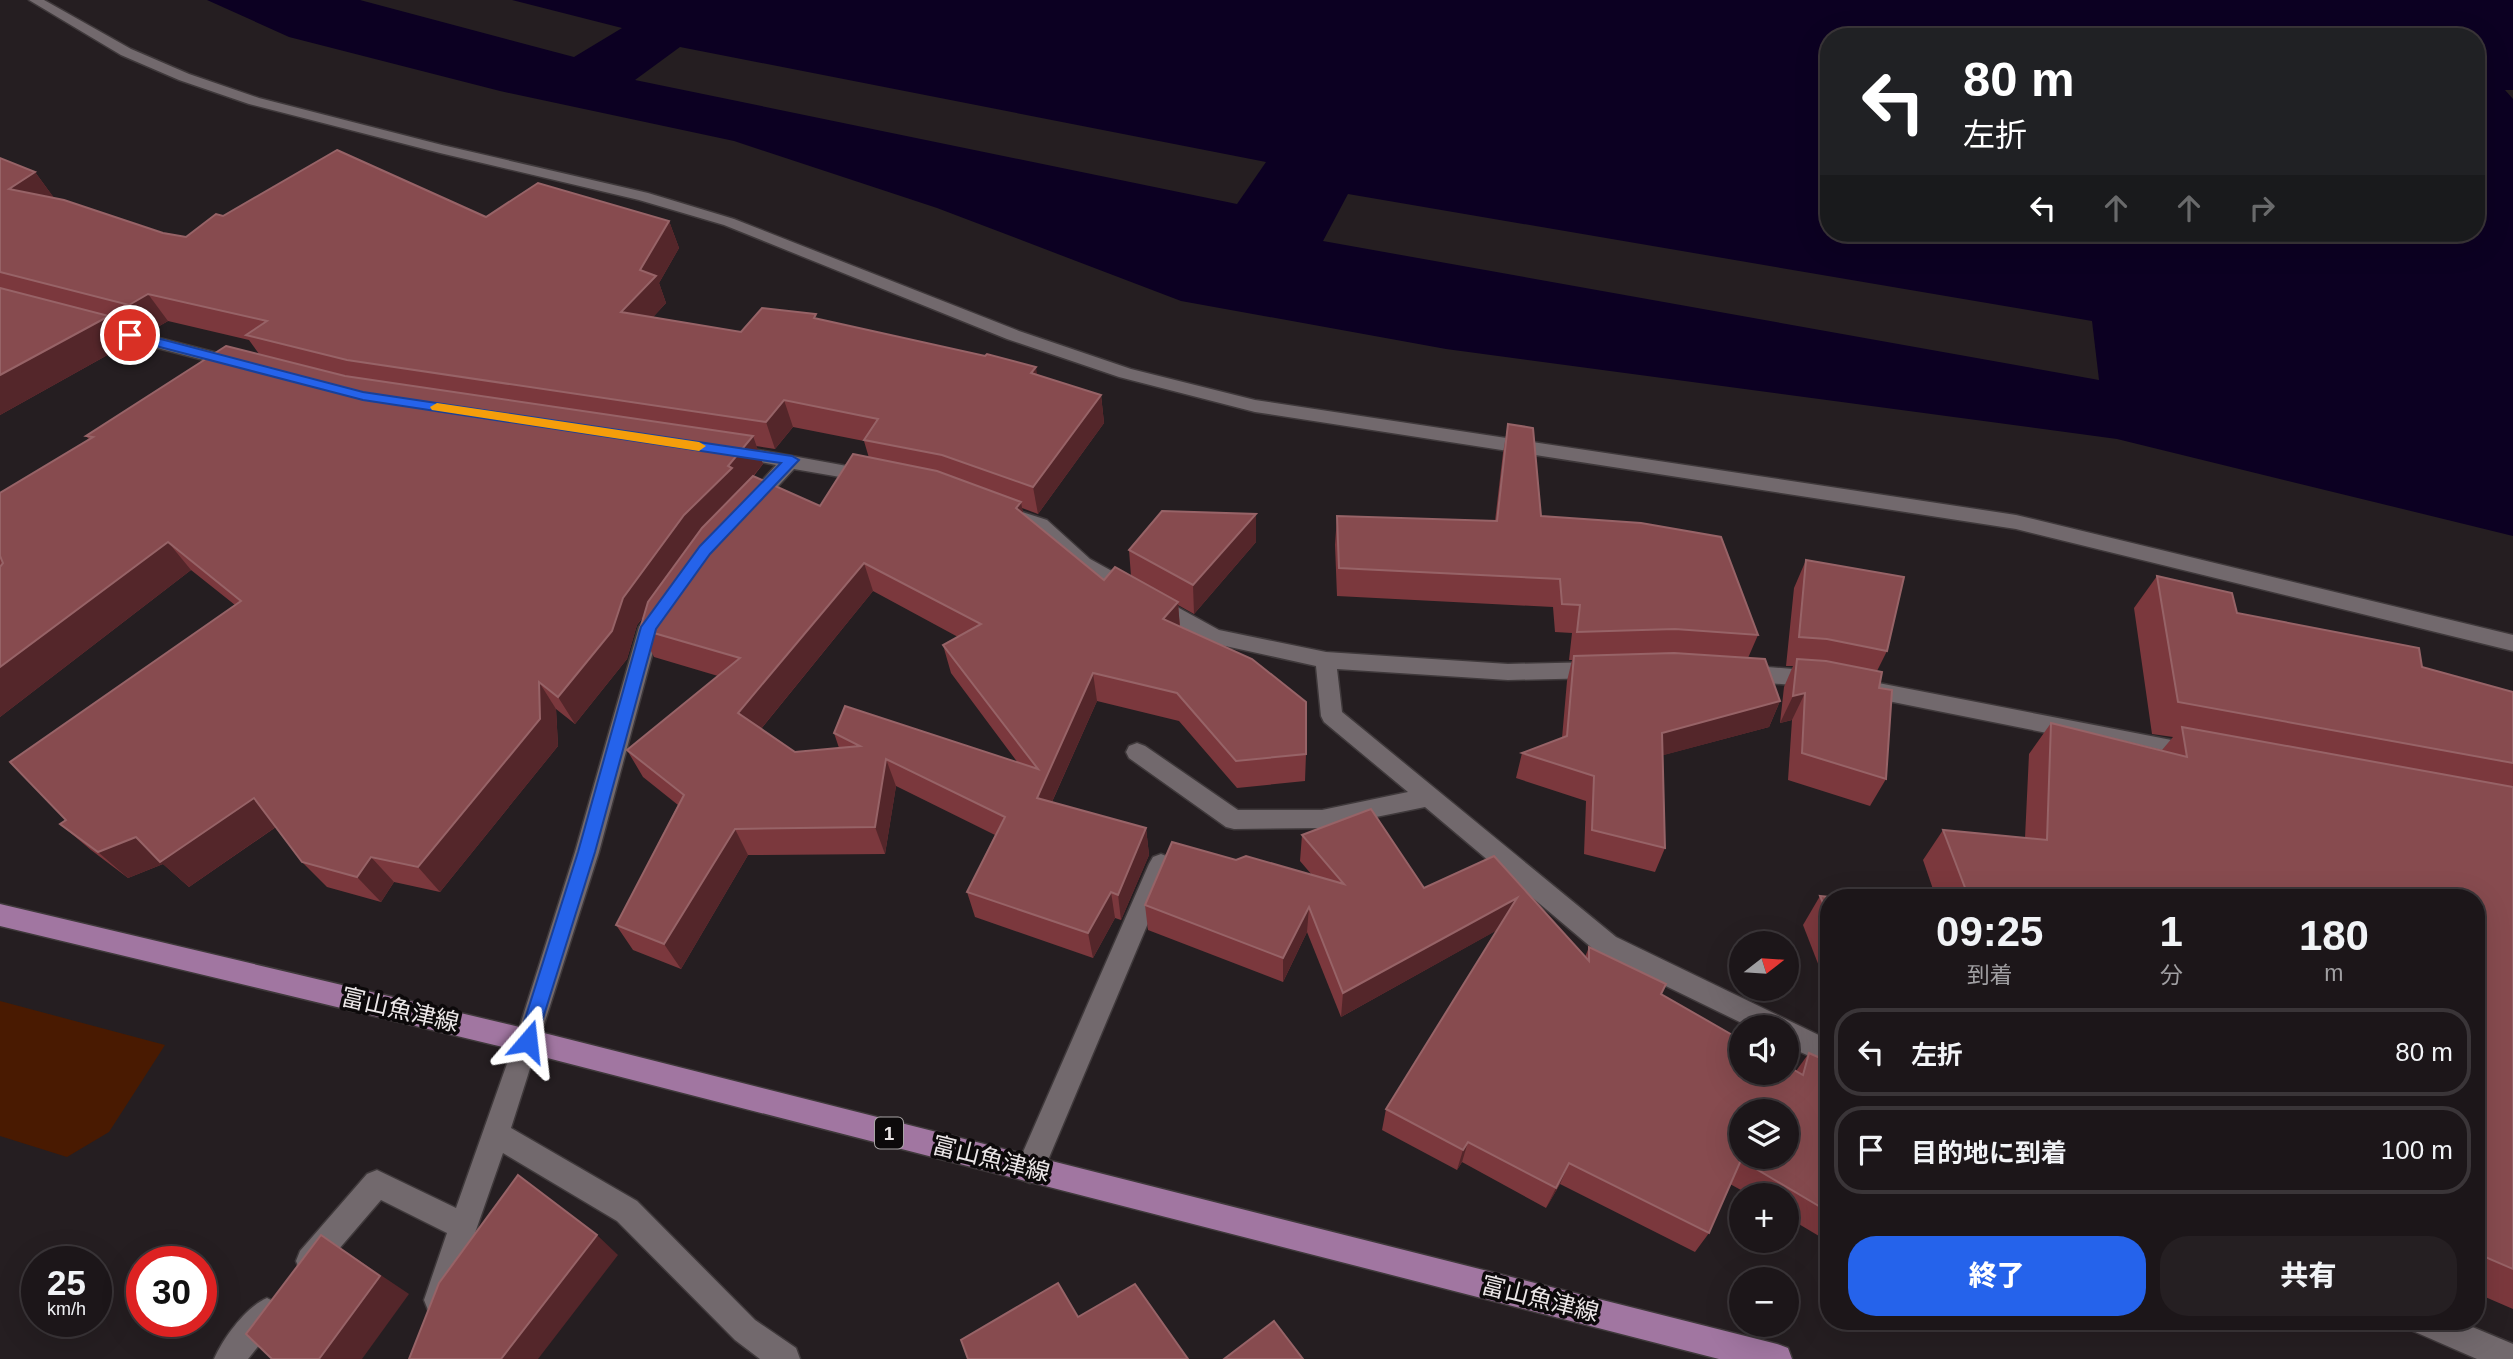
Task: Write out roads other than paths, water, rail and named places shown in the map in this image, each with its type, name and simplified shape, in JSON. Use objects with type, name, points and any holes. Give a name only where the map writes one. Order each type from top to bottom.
[{"type":"main road","name":"富山魚津線","points":[[0,915],[528,1041],[1776,1359]]},
{"type":"street","points":[[35,0],[126,52],[254,101],[427,146],[643,196],[717,219],[1013,335],[1125,373],[1255,406],[2015,522],[2513,643]]},
{"type":"street","points":[[81,323],[255,368]]},
{"type":"street","points":[[709,448],[792,460],[883,478]]},
{"type":"street","points":[[734,520],[792,460]]},
{"type":"street","points":[[987,506],[1040,525],[1083,564],[1214,637],[1326,660],[1508,672],[1613,670]]},
{"type":"street","points":[[427,1331],[528,1041],[587,852],[649,627],[673,594]]},
{"type":"street","points":[[1326,660],[1332,716],[1429,797],[1607,945],[1751,1015]]},
{"type":"street","points":[[1719,672],[1813,678],[2218,758]]},
{"type":"street","points":[[1137,752],[1234,820],[1322,819],[1429,797]]},
{"type":"street","points":[[1030,1168],[1161,864]]},
{"type":"street","points":[[1799,1039],[1820,1049]]},
{"type":"street","points":[[494,1133],[627,1211],[746,1330],[785,1359]]},
{"type":"street","points":[[229,1359],[377,1184],[462,1225]]},
{"type":"street","points":[[2442,1330],[2496,1355]]}]
